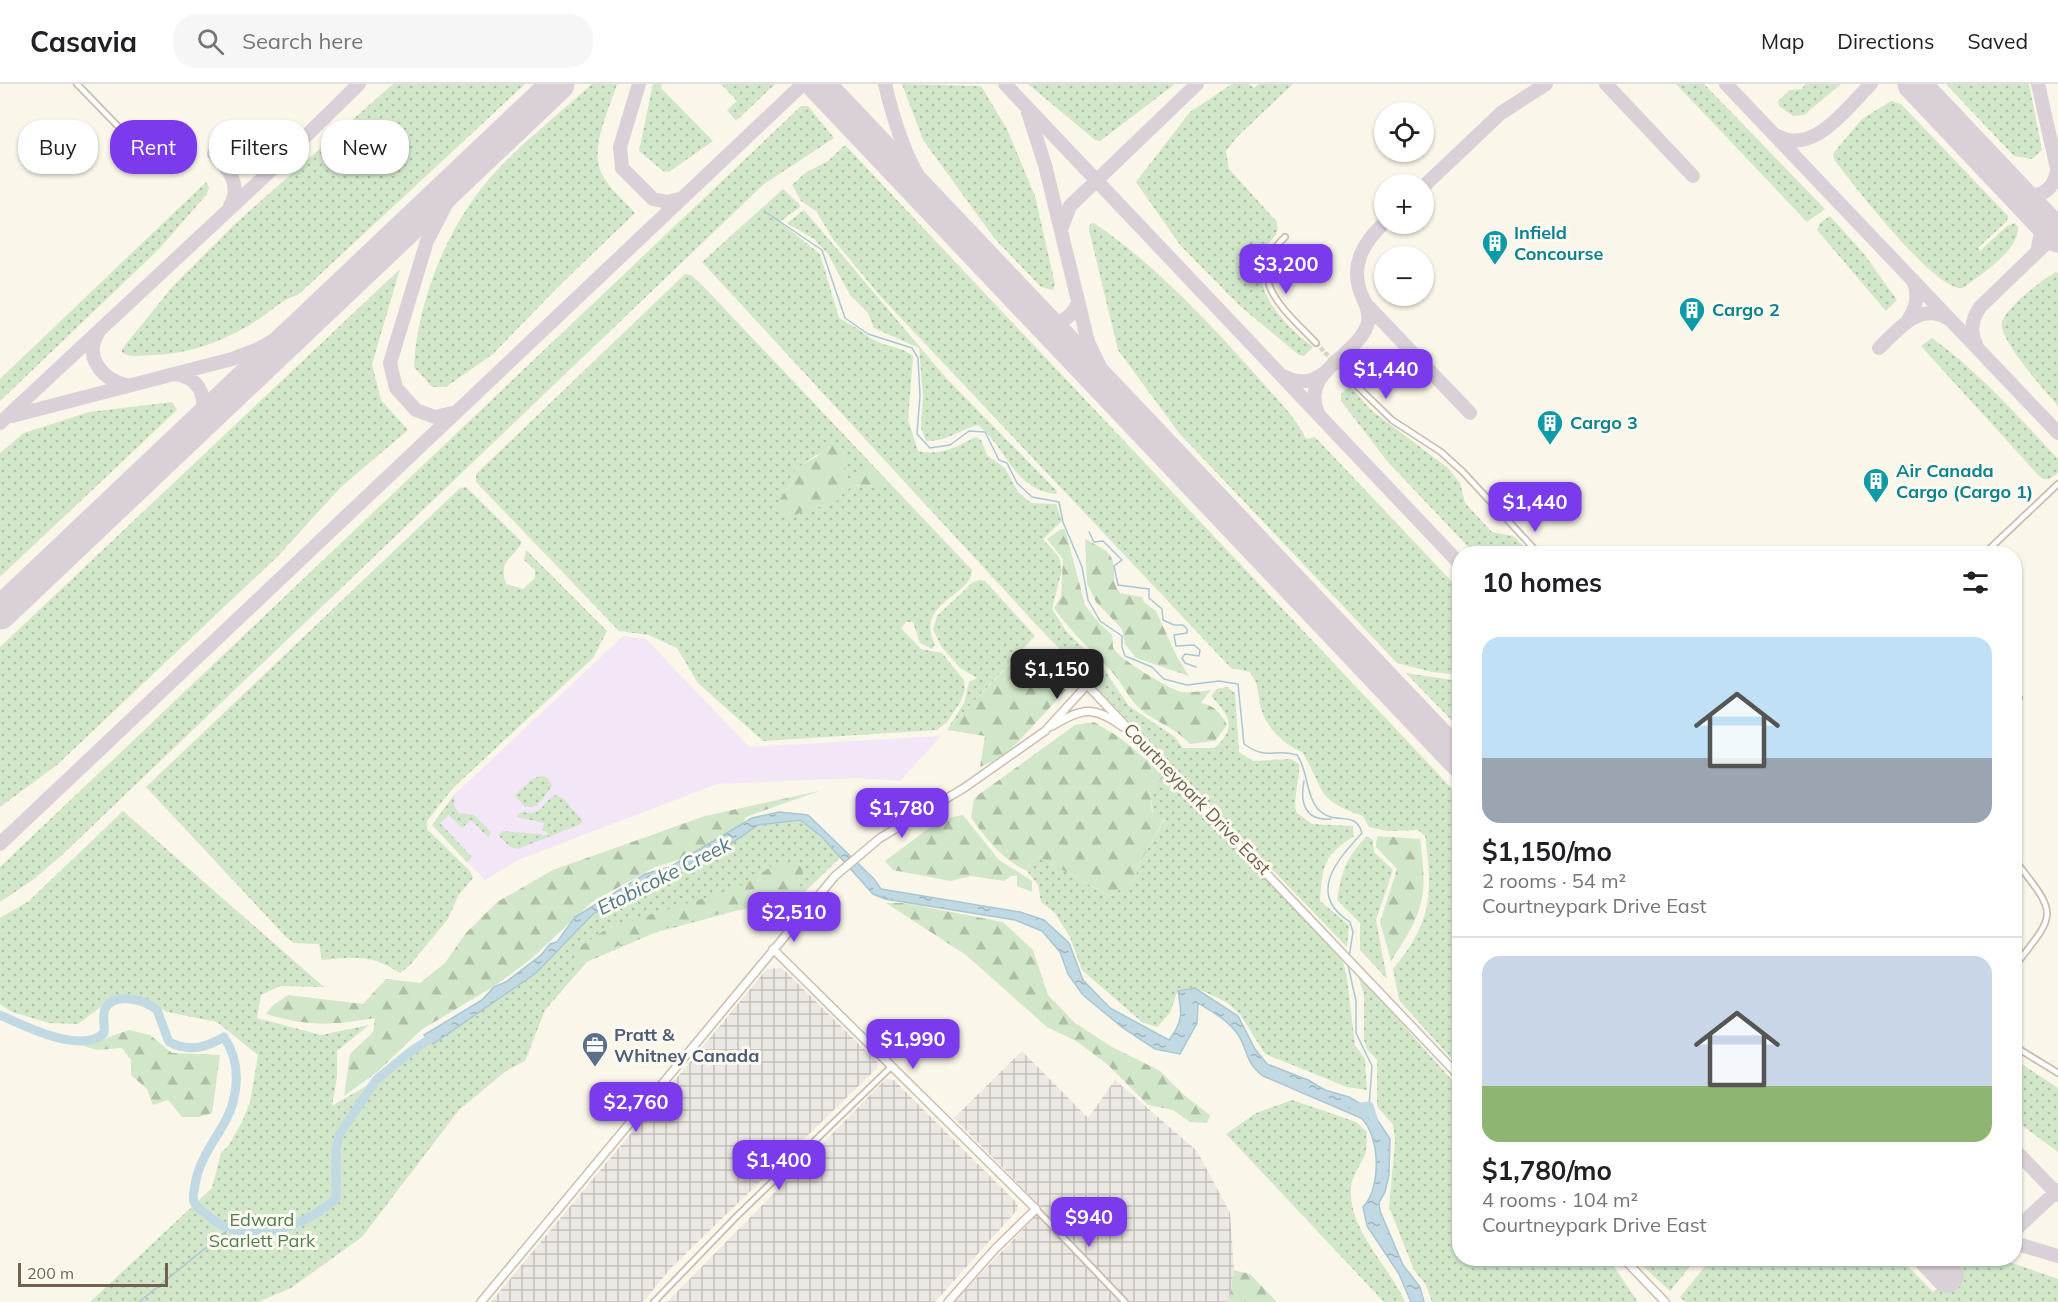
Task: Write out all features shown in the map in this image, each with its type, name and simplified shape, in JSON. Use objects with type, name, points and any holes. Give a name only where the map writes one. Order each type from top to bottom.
[{"type":"street","points":[[77,84],[112,120]]},
{"type":"street","points":[[1285,237],[1270,254],[1267,266],[1269,289],[1275,299],[1316,343]]},
{"type":"street","points":[[1354,383],[1385,414],[1441,452],[1463,472],[1532,546]]},
{"type":"street","points":[[1992,546],[2058,483]]},
{"type":"street","name":"Courtneypark Drive East","points":[[481,1302],[820,891],[850,861],[880,838],[972,783],[1045,731],[1087,685],[1452,1069]]},
{"type":"street","points":[[1045,731],[1075,713],[1095,711],[1112,719],[1137,738]]},
{"type":"street","points":[[2022,866],[2049,895]]},
{"type":"street","points":[[2022,960],[2043,940]]},
{"type":"street","points":[[773,949],[1036,1209],[1125,1302]]},
{"type":"street","points":[[2022,1051],[2058,1073]]},
{"type":"street","points":[[654,1302],[736,1216],[891,1066]]},
{"type":"street","points":[[948,1302],[995,1248],[1036,1209]]},
{"type":"street","points":[[1631,1266],[1665,1302]]},
{"type":"shaded area","points":[[623,636],[646,639],[749,747],[941,736],[900,781],[856,778],[717,784],[518,860],[485,880],[432,825],[455,794]]},
{"type":"shaded area","points":[[782,968],[877,1062],[877,1068],[670,1269],[643,1302],[491,1302],[767,969]]},
{"type":"shaded area","points":[[1022,1051],[1088,1118],[1115,1080],[1197,1151],[1230,1213],[1234,1270],[1229,1302],[954,1302],[1030,1222],[1041,1207],[954,1118]]},
{"type":"shaded area","points":[[886,1079],[894,1080],[1017,1203],[1018,1209],[935,1302],[667,1302]]},
{"type":"green space","points":[[393,84],[525,84],[298,295],[282,302],[247,326],[209,344],[169,354],[134,356],[122,353],[122,349],[173,286],[236,223],[291,174],[309,174],[309,158],[321,148],[321,174],[409,174],[409,120],[352,120]]},
{"type":"green space","points":[[592,84],[617,84],[601,131],[599,168],[615,192],[635,213],[493,354],[446,387],[432,387],[414,367],[416,342],[421,317],[437,266],[460,219],[502,165]]},
{"type":"green space","points":[[653,84],[662,84],[661,88],[713,141],[669,172],[663,171],[639,151]]},
{"type":"green space","points":[[721,84],[775,84],[736,121],[727,110],[737,101]]},
{"type":"green space","points":[[902,84],[981,86],[1007,129],[1035,196],[1055,284],[1053,290],[1041,287],[995,239],[923,140]]},
{"type":"green space","points":[[1028,84],[1175,84],[1100,141],[1095,140]]},
{"type":"green space","points":[[1232,84],[1249,84],[1254,88],[1259,84],[1293,84],[1238,136],[1226,151],[1229,169],[1277,222],[1276,234],[1265,249],[1261,264],[1261,278],[1265,292],[1281,317],[1313,347],[1304,356],[1299,355],[1240,306],[1180,245],[1136,182],[1190,112]]},
{"type":"green space","points":[[1676,84],[1704,84],[1825,209],[1807,222]]},
{"type":"green space","points":[[1805,84],[1841,84],[1804,115],[1793,116],[1779,106],[1778,101],[1790,90],[1802,89]]},
{"type":"green space","points":[[1946,84],[2029,84],[2042,150],[2032,159],[2014,156]]},
{"type":"green space","points":[[1891,101],[1901,104],[2008,216],[2007,221],[1978,248],[1980,251],[2007,226],[2015,223],[2018,227],[2017,236],[2006,253],[1963,288],[1950,285],[1915,256],[1876,213],[1835,161],[1833,155],[1836,150],[1862,119]]},
{"type":"green space","points":[[801,106],[808,106],[834,138],[764,184],[62,855],[34,879],[0,902],[0,867]]},
{"type":"green space","points":[[845,145],[1452,789],[1452,1059],[1399,1000],[1393,969],[1416,937],[1427,907],[1429,875],[1425,836],[1418,830],[1388,831],[1369,827],[1363,816],[1328,799],[1302,752],[1283,740],[1267,722],[1261,708],[1257,686],[1250,672],[1231,668],[880,296],[833,239],[816,211],[801,201],[792,185],[805,173],[828,161]]},
{"type":"green space","points":[[206,182],[209,187],[207,194],[159,249],[0,401],[0,379]]},
{"type":"green space","points":[[783,189],[801,206],[780,222],[820,254],[839,318],[877,342],[903,350],[913,356],[908,420],[918,451],[941,451],[976,437],[981,440],[987,455],[1005,468],[1018,492],[1031,503],[1056,504],[1062,521],[1043,539],[1059,557],[1062,570],[1052,609],[1066,631],[1101,665],[1129,706],[1175,737],[1183,748],[1215,748],[1229,727],[1226,715],[1211,696],[1217,689],[1227,687],[1235,693],[1239,752],[1253,761],[1291,759],[1299,764],[1296,812],[1312,824],[1353,826],[1354,836],[1336,850],[1326,862],[1320,901],[1349,925],[1347,947],[1043,632],[702,262]]},
{"type":"green space","points":[[804,210],[947,379],[1057,491],[1056,494],[1030,485],[1012,467],[997,445],[978,425],[946,438],[926,441],[921,428],[923,395],[919,348],[874,328],[868,313],[850,295],[828,254],[814,239],[787,223]]},
{"type":"green space","points":[[1830,216],[1864,254],[1897,300],[1886,311],[1817,230],[1820,223]]},
{"type":"green space","points":[[1094,223],[1140,258],[1182,297],[1280,401],[1306,439],[1315,437],[1452,582],[1452,674],[1432,672],[1397,663],[1179,433],[1118,350],[1089,230],[1090,224]]},
{"type":"green space","points":[[400,269],[372,364],[381,400],[408,430],[341,487],[278,556],[57,765],[0,807],[0,647]]},
{"type":"green space","points":[[2056,272],[2058,273],[2058,406],[2034,378],[2007,340],[2002,322],[2005,315],[2018,301]]},
{"type":"green space","points":[[685,274],[691,275],[972,570],[963,587],[937,609],[932,619],[931,631],[935,645],[932,649],[920,643],[913,622],[906,622],[901,628],[921,649],[942,653],[964,680],[965,690],[960,703],[947,722],[937,730],[763,741],[698,683],[677,648],[648,635],[619,631],[476,482],[476,474]],"holes":[[[843,449],[847,480],[857,478],[885,482],[884,487],[862,485],[851,487],[835,503],[801,511],[779,500],[792,483],[795,470],[816,455]]]},
{"type":"green space","points":[[1932,338],[1982,380],[2058,459],[2058,473],[2049,479],[2043,479],[2038,475],[1921,346]]},
{"type":"green space","points":[[1350,386],[1371,410],[1448,468],[1460,483],[1465,503],[1492,532],[1513,536],[1524,546],[1467,546],[1387,461],[1341,401],[1341,394]]},
{"type":"green space","points":[[172,402],[177,410],[0,577],[0,453],[24,433],[89,412]]},
{"type":"green space","points":[[833,440],[843,449],[847,480],[857,478],[863,466],[872,467],[885,482],[884,488],[856,485],[846,491],[835,503],[802,511],[791,519],[782,513],[779,500],[792,483],[795,469],[826,451],[826,441]]},
{"type":"green space","points":[[466,487],[522,542],[505,564],[506,584],[523,589],[535,578],[535,570],[524,560],[526,550],[607,631],[593,658],[453,788],[427,821],[427,829],[470,871],[473,878],[458,896],[448,919],[410,965],[400,973],[380,963],[362,958],[322,960],[319,944],[294,943],[286,937],[146,787],[460,488]]},
{"type":"green space","points":[[1061,529],[1065,529],[1085,605],[1112,635],[1114,649],[1134,666],[1176,690],[1189,692],[1211,690],[1201,703],[1217,711],[1227,725],[1215,741],[1190,744],[1178,733],[1144,712],[1134,703],[1113,673],[1075,634],[1054,608],[1061,596],[1063,559],[1047,539]]},
{"type":"green space","points":[[1085,538],[1110,555],[1115,584],[1120,593],[1142,597],[1144,602],[1156,611],[1177,657],[1189,676],[1136,658],[1125,644],[1122,629],[1096,602],[1087,583]]},
{"type":"green space","points":[[985,581],[1035,636],[947,730],[964,703],[969,682],[977,678],[960,668],[941,646],[933,629],[937,616],[973,582]]},
{"type":"green space","points":[[1024,649],[1066,690],[1006,755],[980,767],[985,736],[947,730]]},
{"type":"green space","points":[[1406,673],[1452,680],[1452,721]]},
{"type":"green space","points":[[1094,722],[1119,737],[1165,775],[1150,792],[1152,812],[1166,817],[1141,860],[1134,880],[1110,896],[1039,857],[1031,862],[1027,871],[1018,866],[995,848],[971,818],[974,798],[1075,725]]},
{"type":"green space","points":[[1165,775],[1342,957],[1347,978],[1355,1045],[1365,1059],[1367,1090],[1347,1087],[1265,1054],[1240,1014],[1226,1002],[1201,990],[1177,992],[1170,1013],[1157,1027],[1142,1022],[1082,970],[1070,937],[1054,912],[1041,902],[1038,885],[1027,871],[1031,862],[1039,857],[1110,896],[1134,880],[1141,860],[1166,818],[1153,813],[1150,791]]},
{"type":"green space","points":[[547,777],[552,786],[537,806],[525,807],[515,795],[532,779]]},
{"type":"green space","points":[[819,791],[746,817],[739,831],[685,858],[655,867],[592,902],[531,959],[496,985],[421,1030],[376,1073],[344,1096],[350,1054],[373,1032],[375,1018],[308,1023],[266,1014],[273,1005],[288,995],[363,1004],[386,979],[420,983],[445,963],[466,933],[497,902],[553,870],[705,816]]},
{"type":"green space","points":[[455,794],[454,804],[458,813],[474,815],[491,832],[488,837],[471,820],[462,828],[449,815],[440,823],[472,857],[467,862],[432,825]]},
{"type":"green space","points":[[555,795],[563,798],[583,821],[581,824],[518,849],[510,847],[498,835],[503,831],[547,835],[547,832],[542,830],[544,823],[516,817],[521,812],[538,811]]},
{"type":"green space","name":"Edward Scarlett Park","points":[[123,811],[324,987],[280,986],[261,995],[257,1018],[321,1035],[369,1025],[337,1051],[337,1077],[332,1106],[376,1080],[410,1052],[526,976],[581,921],[756,821],[801,817],[844,854],[796,900],[754,906],[654,933],[587,962],[545,1010],[525,1061],[506,1071],[459,1110],[362,1237],[291,1288],[258,1302],[90,1302],[212,1188],[221,1153],[229,1145],[250,1102],[258,1055],[217,1022],[167,1012],[138,996],[110,1000],[78,1024],[49,1023],[12,1012],[0,1004],[0,918],[29,901]]},
{"type":"green space","points":[[963,815],[999,860],[1032,881],[1032,892],[1017,886],[1017,876],[1011,876],[1004,881],[971,876],[951,881],[893,870],[885,861],[940,820]]},
{"type":"green space","points":[[1367,836],[1373,840],[1374,852],[1393,870],[1376,920],[1387,979],[1360,950],[1360,923],[1337,900],[1346,865]]},
{"type":"green space","points":[[1377,836],[1420,839],[1423,876],[1421,903],[1411,929],[1391,961],[1380,922],[1397,869],[1376,847]]},
{"type":"green space","points":[[802,863],[803,875],[796,900],[717,915],[662,930],[611,949],[588,961],[573,977],[579,947],[608,928],[737,888],[774,865]]},
{"type":"green space","points":[[886,903],[904,903],[1003,922],[1033,950],[1048,995],[1075,1023],[1112,1047],[1160,1071],[1184,1095],[1210,1115],[1207,1123],[1190,1122],[1173,1110],[1148,1105],[1107,1064],[1076,1041],[1047,1027],[966,955]]},
{"type":"green space","points":[[1357,973],[1452,1080],[1452,1266],[1614,1266],[1638,1302],[1432,1302],[1426,1285],[1414,1270],[1389,1207],[1395,1141],[1393,1125],[1377,1106],[1377,1060],[1367,1049],[1364,1040],[1364,994]]},
{"type":"green space","points":[[129,1030],[150,1035],[172,1053],[220,1055],[212,1113],[199,1117],[182,1117],[168,1100],[153,1105],[147,1089],[131,1075],[131,1060],[122,1048],[97,1050],[83,1046]]},
{"type":"green space","points":[[2022,1064],[2058,1088],[2058,1152],[2022,1125]]},
{"type":"green space","points":[[1292,1100],[1356,1122],[1367,1132],[1366,1151],[1352,1184],[1352,1205],[1363,1234],[1405,1302],[1384,1302],[1226,1134],[1256,1113]]},
{"type":"green space","points":[[1643,1266],[1690,1266],[1670,1291]]},
{"type":"green space","points":[[1705,1266],[1908,1266],[1933,1292],[1960,1266],[2021,1266],[2058,1279],[2058,1302],[1685,1302],[1680,1297]]},
{"type":"green space","points":[[1234,1270],[1250,1274],[1277,1302],[1229,1302]]},
{"type":"water","points":[[779,812],[808,815],[874,879],[881,889],[1020,912],[1044,920],[1069,943],[1083,980],[1110,1008],[1169,1040],[1177,1028],[1180,1017],[1178,991],[1195,988],[1238,1016],[1255,1049],[1267,1064],[1308,1080],[1325,1090],[1349,1097],[1371,1110],[1390,1139],[1389,1175],[1385,1192],[1379,1203],[1380,1211],[1403,1265],[1420,1287],[1424,1302],[1411,1302],[1399,1274],[1367,1226],[1363,1207],[1373,1187],[1376,1162],[1372,1136],[1361,1118],[1263,1076],[1250,1062],[1235,1031],[1220,1017],[1198,1003],[1197,1023],[1180,1054],[1155,1049],[1123,1028],[1083,995],[1068,974],[1060,952],[1042,931],[1015,920],[885,899],[873,894],[822,837],[800,820],[758,825],[726,847],[672,872],[593,914],[536,973],[433,1044],[424,1035],[482,1000],[494,987],[506,982],[541,955],[550,944],[557,942],[575,917],[645,874],[670,867],[752,818]]},
{"type":"waterway","points":[[764,211],[822,250],[845,318],[868,334],[912,348],[918,358],[920,396],[917,434],[930,448],[950,445],[969,431],[985,432],[999,460],[1007,463],[1017,483],[1032,497],[1059,502],[1063,522],[1082,567],[1088,600],[1100,621],[1122,636],[1125,656],[1152,667],[1164,679],[1187,685],[1219,681],[1238,684],[1244,744],[1259,752],[1297,755],[1303,767],[1310,795],[1317,808],[1330,817],[1349,819],[1359,826],[1362,833],[1343,854],[1330,877],[1328,889],[1330,900],[1337,911],[1350,922],[1353,932],[1349,957]]},
{"type":"waterway","points":[[1089,532],[1094,542],[1103,541],[1122,560],[1114,566],[1118,585],[1149,589],[1149,598],[1162,609],[1163,620],[1174,625],[1183,625],[1187,629],[1187,633],[1174,635],[1176,646],[1194,645],[1200,650],[1199,656],[1185,654],[1182,658],[1185,663],[1196,667]]},
{"type":"waterway","points":[[1304,781],[1303,796],[1306,809],[1315,817],[1331,819]]},
{"type":"waterway","points":[[1348,965],[1356,1001],[1356,1033],[1372,1066],[1369,1106]]},
{"type":"waterway","name":"Etobicoke Creek","points":[[0,1015],[53,1036],[82,1041],[94,1039],[104,1033],[104,1011],[109,1003],[115,1000],[130,999],[145,1003],[157,1010],[169,1042],[176,1045],[197,1047],[224,1037],[235,1066],[234,1098],[226,1119],[202,1161],[193,1200],[211,1219],[220,1224],[234,1229],[257,1232],[270,1231],[305,1220],[336,1199],[336,1149],[339,1135],[376,1080],[410,1052],[437,1034]]},
{"type":"waterway","name":"Etobicoke Creek","points":[[1354,1108],[1369,1106],[1374,1121]]},
{"type":"waterway","points":[[139,1302],[229,1229]]},
{"type":"taxiway","points":[[0,423],[267,174],[359,84]]},
{"type":"taxiway","points":[[639,84],[620,147],[622,168],[653,199],[667,202],[683,198]]},
{"type":"taxiway","points":[[0,844],[803,84]]},
{"type":"taxiway","points":[[885,84],[896,125],[910,159],[927,192],[952,226]]},
{"type":"taxiway","points":[[1005,84],[1452,556]]},
{"type":"taxiway","points":[[1062,227],[1070,206],[1197,84]]},
{"type":"taxiway","points":[[1434,177],[1501,113],[1546,84]]},
{"type":"taxiway","points":[[1606,84],[1693,176]]},
{"type":"taxiway","points":[[1726,84],[2058,433]]},
{"type":"taxiway","points":[[1778,136],[1791,140],[1804,139],[1817,134],[1841,115],[1871,84]]},
{"type":"taxiway","points":[[1913,84],[1916,86],[1915,84]]},
{"type":"taxiway","points":[[2038,84],[2058,173]]},
{"type":"taxiway","points":[[1028,112],[1045,165],[1088,342],[1102,371],[1144,428]]},
{"type":"taxiway","points":[[452,413],[435,417],[416,410],[396,388],[390,363],[427,241],[453,191],[477,161]]},
{"type":"taxiway","points":[[2016,191],[2030,195],[2042,193],[2052,184],[2057,170]]},
{"type":"taxiway","points":[[230,174],[235,191],[230,206]]},
{"type":"taxiway","points":[[2033,209],[2042,228],[2037,252]]},
{"type":"taxiway","points":[[2033,209],[2042,215],[2058,218]]},
{"type":"taxiway","points":[[1976,344],[1972,325],[1980,307],[2058,232]]},
{"type":"taxiway","points":[[1318,413],[1314,398],[1316,386],[1332,365],[1353,346],[1368,323],[1367,309],[1358,285],[1357,275],[1360,256],[1374,234]]},
{"type":"taxiway","points":[[1908,320],[1916,301],[1913,280]]},
{"type":"taxiway","points":[[1038,316],[1050,322],[1061,321],[1071,314],[1078,303]]},
{"type":"taxiway","points":[[1367,305],[1470,413]]},
{"type":"taxiway","points":[[1879,348],[1901,326],[1918,316],[1927,313],[1947,318]]},
{"type":"taxiway","points":[[12,416],[232,359],[258,349],[309,320]]},
{"type":"taxiway","points":[[98,333],[94,342],[94,359],[103,373],[126,385]]},
{"type":"taxiway","points":[[1283,376],[1304,381],[1314,379],[1324,373]]},
{"type":"taxiway","points":[[174,374],[192,380],[201,392],[203,408],[198,425]]},
{"type":"taxiway","points":[[2022,1157],[2058,1195]]},
{"type":"taxiway","points":[[2022,1224],[2058,1190]]},
{"type":"taxiway","points":[[2022,1245],[2058,1256]]},
{"type":"runway","points":[[0,613],[558,84]]},
{"type":"runway","points":[[818,84],[1452,753]]},
{"type":"runway","points":[[1914,84],[2058,236]]},
{"type":"runway","points":[[1938,1266],[1947,1276]]},
{"type":"tunnel","points":[[1316,343],[1354,383]]},
{"type":"place","name":"Infield Concourse","points":[[1495,266]]},
{"type":"place","name":"Cargo 2","points":[[1692,333]]},
{"type":"place","name":"Cargo 3","points":[[1550,446]]},
{"type":"place","name":"Air Canada Cargo (Cargo 1)","points":[[1876,504]]},
{"type":"place","name":"Pratt & Whitney Canada","points":[[595,1068]]}]
